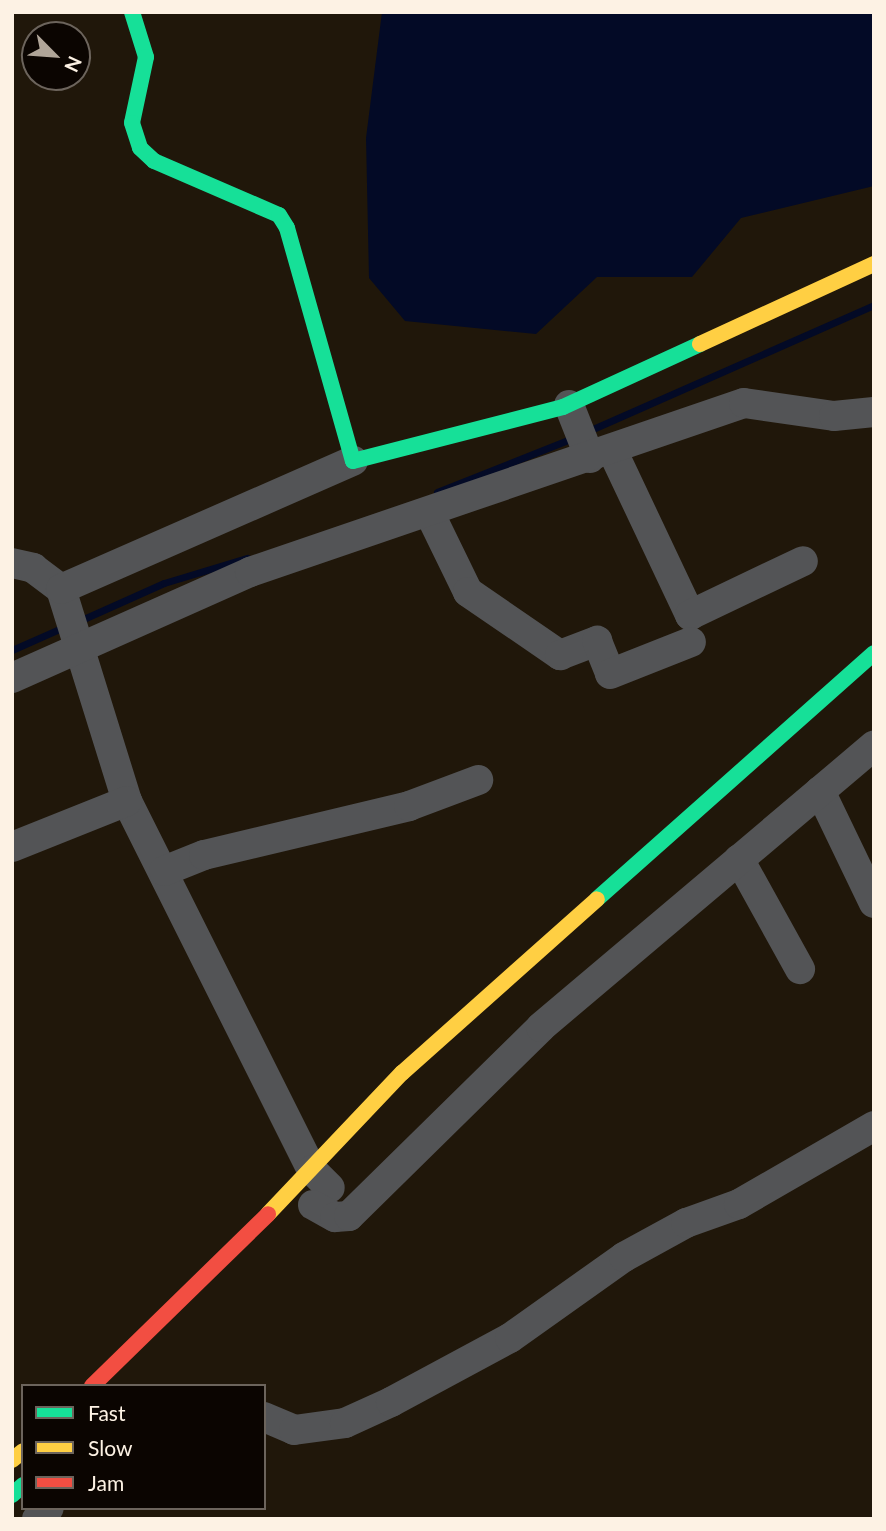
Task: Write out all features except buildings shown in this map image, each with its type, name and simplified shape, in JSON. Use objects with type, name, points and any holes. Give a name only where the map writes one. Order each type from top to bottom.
[{"type":"street","points":[[132,12],[146,57],[132,123],[140,148],[154,160],[279,215],[287,228],[354,461]]},
{"type":"street","points":[[70,622],[250,572],[429,512],[586,437],[874,264]]},
{"type":"street","points":[[12,678],[70,622],[354,461],[586,437],[744,403],[834,416],[874,412]]},
{"type":"street","points":[[586,437],[690,615],[803,561]]},
{"type":"street","points":[[429,512],[468,592],[560,655],[597,641],[610,674],[691,642]]},
{"type":"street","points":[[12,563],[33,568],[70,622],[128,802],[335,1217],[349,1216],[541,1027],[874,746]]},
{"type":"street","points":[[95,1384],[320,1191],[402,1073],[874,653]]},
{"type":"street","points":[[164,871],[204,855],[409,806],[478,780]]},
{"type":"street","points":[[820,791],[874,903]]},
{"type":"street","points":[[12,846],[74,818],[128,802]]},
{"type":"street","points":[[740,859],[800,969]]},
{"type":"street","points":[[266,1419],[295,1430],[345,1423],[391,1402],[510,1338],[624,1257],[686,1223],[738,1204],[874,1126]]},
{"type":"water","points":[[382,12],[874,12],[874,186],[741,218],[692,277],[597,277],[536,334],[405,321],[369,278],[366,138]]},
{"type":"waterway","points":[[586,432],[874,305]]},
{"type":"waterway","points":[[437,492],[575,437]]},
{"type":"waterway","points":[[79,621],[164,583],[247,558]]},
{"type":"waterway","points":[[12,650],[64,627]]},
{"type":"traffic: fast","points":[[132,12],[146,57],[132,123],[140,148],[154,161],[279,215],[287,228],[353,461],[563,407],[700,344]]},
{"type":"traffic: fast","points":[[597,899],[874,653]]},
{"type":"traffic: fast","points":[[12,1495],[21,1487]]},
{"type":"traffic: slow","points":[[700,344],[874,264]]},
{"type":"traffic: slow","points":[[268,1214],[402,1073],[597,899]]},
{"type":"traffic: slow","points":[[12,1460],[21,1453]]},
{"type":"traffic: jam","points":[[94,1384],[268,1214]]}]
